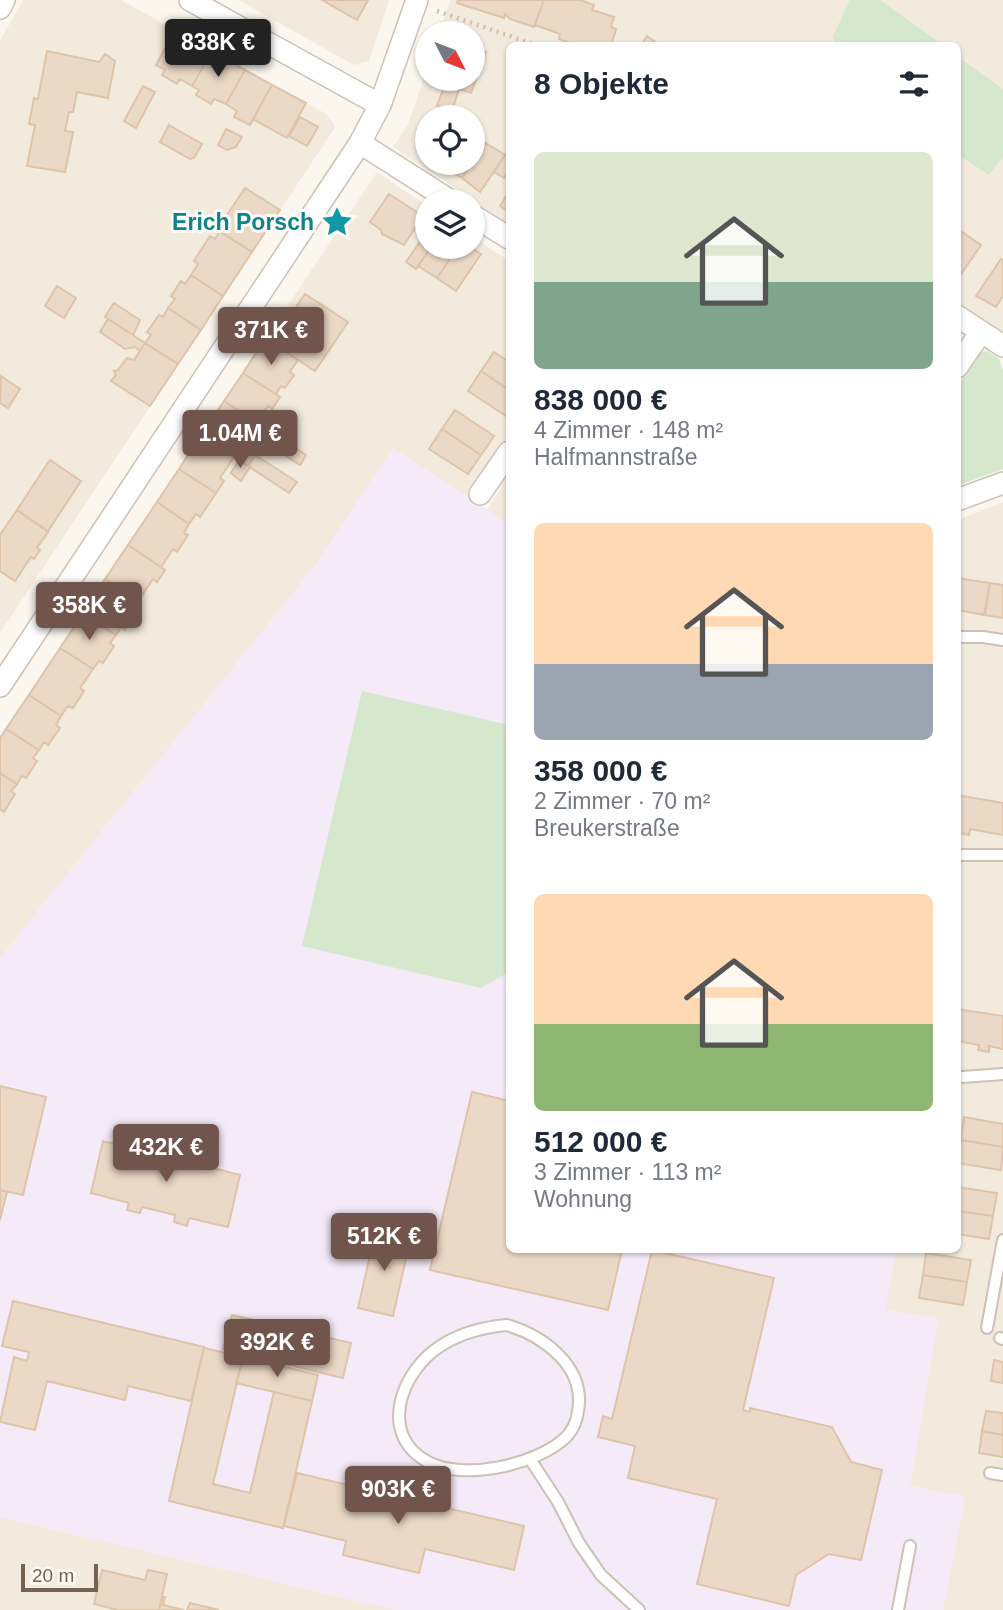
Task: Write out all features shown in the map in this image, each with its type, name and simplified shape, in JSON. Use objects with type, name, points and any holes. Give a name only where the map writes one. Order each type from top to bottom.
[{"type":"street","points":[[0,8],[4,0]]},
{"type":"street","points":[[190,0],[380,105]]},
{"type":"street","points":[[0,686],[359,143],[380,105],[417,2]]},
{"type":"street","points":[[359,143],[432,189]]},
{"type":"street","points":[[485,223],[506,236]]},
{"type":"street","points":[[961,319],[1003,346]]},
{"type":"street","points":[[961,361],[981,332]]},
{"type":"street","points":[[480,494],[506,456]]},
{"type":"street","points":[[961,499],[1003,483]]},
{"type":"lane","points":[[961,637],[1003,640]]},
{"type":"lane","points":[[961,855],[1003,855]]},
{"type":"lane","points":[[963,1077],[1003,1074]]},
{"type":"lane","points":[[987,1328],[1003,1240]]},
{"type":"lane","points":[[507,1325],[535,1336],[562,1358],[577,1380],[580,1400],[578,1415],[565,1439],[530,1459],[475,1471],[431,1464],[413,1453],[403,1438],[397,1421],[400,1399],[423,1362],[440,1346],[489,1327],[507,1325]]},
{"type":"lane","points":[[530,1459],[579,1543],[601,1574],[639,1610]]},
{"type":"lane","points":[[989,1473],[1003,1475]]},
{"type":"lane","points":[[898,1610],[910,1546]]},
{"type":"path","points":[[417,2],[528,42]]},
{"type":"shaded area","points":[[23,0],[121,0],[326,114],[334,124],[334,129],[0,633],[0,41]]},
{"type":"shaded area","points":[[238,0],[389,0],[369,61],[354,65]]},
{"type":"shaded area","points":[[450,0],[1003,0],[1003,334],[961,306],[961,42],[506,42],[506,222],[485,208],[485,189],[456,189],[435,175],[485,175],[485,105],[415,105],[415,162],[393,147],[408,125],[420,91],[485,91],[485,21],[443,21]]},
{"type":"shaded area","points":[[377,172],[415,198],[415,259],[485,259],[485,245],[506,259],[506,440],[468,497],[393,448],[317,563],[0,958],[0,736]]},
{"type":"shaded area","points":[[393,448],[506,522],[506,1253],[895,1253],[885,1310],[938,1318],[910,1486],[965,1497],[943,1610],[396,1610],[0,1517],[0,958],[317,563]]},
{"type":"shaded area","points":[[506,480],[506,522],[487,510]]},
{"type":"shaded area","points":[[1003,502],[1003,1610],[943,1610],[965,1497],[910,1486],[938,1318],[885,1310],[895,1253],[961,1253],[961,518]]},
{"type":"shaded area","points":[[0,1517],[396,1610],[0,1610]]},
{"type":"green space","points":[[850,0],[880,0],[939,42],[835,42],[833,36]]},
{"type":"green space","points":[[961,59],[1003,89],[1003,156],[989,175],[961,157]]},
{"type":"green space","points":[[987,351],[999,359],[1003,371],[1003,469],[961,485],[961,381],[981,352]]},
{"type":"green space","points":[[362,691],[506,724],[506,974],[481,988],[302,946]]},
{"type":"building","points":[[322,0],[368,0],[357,20]]},
{"type":"building","points":[[458,0],[544,0],[534,27],[510,19],[505,14],[504,18],[457,3]]},
{"type":"building","points":[[544,0],[580,0],[594,5],[592,10],[614,17],[611,27],[616,29],[612,42],[568,42],[559,39],[560,34],[535,25]]},
{"type":"building","points":[[175,30],[212,51],[192,86],[180,79],[177,84],[162,75],[165,70],[156,65]]},
{"type":"building","points":[[647,36],[655,42],[643,42]]},
{"type":"building","points":[[47,51],[99,62],[105,54],[115,61],[108,98],[77,92],[65,131],[73,132],[65,172],[27,166],[35,125],[29,124],[34,98],[38,99]]},
{"type":"building","points":[[212,51],[245,70],[226,104],[214,99],[211,104],[196,95],[199,90],[192,86]]},
{"type":"building","points":[[245,70],[272,85],[250,125],[234,117],[237,111],[226,104]]},
{"type":"building","points":[[272,85],[306,103],[287,138],[253,119]]},
{"type":"building","points":[[143,86],[155,92],[136,128],[124,121]]},
{"type":"building","points":[[442,91],[458,91],[454,105],[437,105]]},
{"type":"building","points":[[300,117],[318,127],[307,146],[289,136]]},
{"type":"building","points":[[169,125],[202,144],[194,158],[190,159],[160,142]]},
{"type":"building","points":[[226,129],[242,137],[236,147],[227,150],[218,145]]},
{"type":"building","points":[[485,144],[505,155],[482,189],[476,189],[462,178],[464,175],[485,175]]},
{"type":"building","points":[[506,154],[504,178],[494,172]]},
{"type":"building","points":[[245,188],[280,210],[252,252],[217,230]]},
{"type":"building","points":[[389,194],[415,211],[415,228],[404,245],[382,234],[381,230],[370,222]]},
{"type":"building","points":[[506,197],[506,210],[500,206]]},
{"type":"building","points":[[220,231],[252,252],[223,296],[191,275],[198,264],[194,261],[210,236],[215,239]]},
{"type":"building","points":[[961,233],[981,245],[961,274]]},
{"type":"building","points":[[415,249],[415,259],[423,259],[416,269],[406,262]]},
{"type":"building","points":[[423,259],[450,259],[437,278],[418,266]]},
{"type":"building","points":[[450,259],[478,259],[456,291],[437,278]]},
{"type":"building","points":[[1001,259],[1003,296],[996,307],[976,296]]},
{"type":"building","points":[[191,275],[223,296],[201,330],[168,308],[175,299],[171,296],[181,281],[185,284]]},
{"type":"building","points":[[57,286],[76,298],[64,318],[45,306]]},
{"type":"building","points":[[305,294],[348,322],[315,371],[272,343]]},
{"type":"building","points":[[114,303],[140,320],[133,335],[105,317]]},
{"type":"building","points":[[168,308],[201,330],[178,364],[145,343],[151,335],[147,332],[159,315],[163,317]]},
{"type":"building","points":[[108,319],[145,343],[140,351],[135,347],[125,349],[100,332]]},
{"type":"building","points":[[265,339],[298,360],[290,372],[294,375],[285,388],[281,386],[276,394],[280,397],[243,373]]},
{"type":"building","points":[[145,343],[178,364],[150,406],[111,381],[116,375],[114,371],[118,370],[127,358],[134,360]]},
{"type":"building","points":[[494,352],[506,360],[506,388],[481,371]]},
{"type":"building","points":[[481,371],[506,388],[506,416],[468,391]]},
{"type":"building","points":[[243,373],[280,397],[272,409],[268,406],[257,422],[261,426],[224,401]]},
{"type":"building","points":[[1,376],[20,389],[8,408],[0,403]]},
{"type":"building","points":[[224,401],[261,426],[253,438],[248,435],[234,457],[201,435]]},
{"type":"building","points":[[455,410],[494,436],[481,455],[442,429]]},
{"type":"building","points":[[442,429],[481,455],[468,474],[429,449]]},
{"type":"building","points":[[201,435],[234,457],[220,478],[224,481],[216,493],[179,469]]},
{"type":"building","points":[[290,444],[306,455],[300,465],[283,454]]},
{"type":"building","points":[[242,445],[256,454],[248,466],[234,457]]},
{"type":"building","points":[[255,455],[297,482],[289,493],[248,466]]},
{"type":"building","points":[[50,460],[81,481],[48,531],[17,510]]},
{"type":"building","points":[[239,460],[250,467],[241,481],[231,473]]},
{"type":"building","points":[[179,469],[216,493],[200,517],[196,514],[189,524],[157,502]]},
{"type":"building","points":[[157,502],[189,524],[184,533],[188,535],[177,552],[173,549],[161,567],[128,545]]},
{"type":"building","points":[[17,510],[48,532],[37,548],[40,550],[34,559],[31,557],[15,581],[0,571],[0,535]]},
{"type":"building","points":[[128,545],[165,570],[157,582],[153,579],[138,601],[105,579]]},
{"type":"building","points":[[105,579],[138,601],[132,610],[136,613],[125,630],[121,627],[116,635],[83,614]]},
{"type":"building","points":[[961,579],[990,583],[984,615],[961,611]]},
{"type":"building","points":[[990,583],[1003,585],[1003,618],[985,615]]},
{"type":"building","points":[[83,614],[116,635],[110,643],[114,646],[103,663],[99,661],[93,669],[60,648]]},
{"type":"building","points":[[60,648],[93,669],[80,688],[84,691],[73,708],[68,706],[61,716],[29,695]]},
{"type":"building","points":[[29,695],[61,716],[56,725],[60,728],[48,745],[44,742],[39,750],[6,729]]},
{"type":"building","points":[[6,729],[39,750],[33,758],[37,761],[26,778],[22,776],[17,784],[0,773],[0,738]]},
{"type":"building","points":[[0,773],[17,784],[11,791],[15,794],[4,812],[0,809]]},
{"type":"building","points":[[961,796],[1003,803],[1003,835],[970,829],[969,835],[961,834]]},
{"type":"building","points":[[961,1010],[1003,1016],[1003,1049],[989,1046],[989,1052],[978,1050],[979,1045],[961,1042]]},
{"type":"building","points":[[0,1086],[46,1097],[23,1195],[0,1190]]},
{"type":"building","points":[[472,1092],[506,1100],[506,1253],[621,1253],[608,1310],[430,1270]]},
{"type":"building","points":[[964,1117],[1003,1124],[1003,1147],[961,1140]]},
{"type":"building","points":[[961,1140],[1003,1147],[1001,1170],[961,1164]]},
{"type":"building","points":[[103,1141],[141,1151],[143,1143],[157,1146],[155,1154],[189,1162],[191,1154],[204,1157],[202,1165],[240,1175],[228,1227],[189,1218],[187,1226],[174,1222],[175,1215],[142,1207],[140,1213],[127,1210],[129,1203],[91,1193]]},
{"type":"building","points":[[961,1188],[997,1193],[993,1216],[961,1212]]},
{"type":"building","points":[[0,1190],[7,1192],[0,1220]]},
{"type":"building","points":[[961,1212],[993,1216],[989,1239],[961,1235]]},
{"type":"building","points":[[376,1229],[411,1237],[393,1316],[358,1308]]},
{"type":"building","points":[[651,1253],[665,1253],[774,1278],[743,1410],[750,1412],[750,1408],[832,1427],[851,1462],[882,1470],[861,1560],[829,1554],[796,1575],[789,1606],[697,1584],[717,1499],[628,1478],[635,1446],[598,1437],[603,1416],[612,1419]]},
{"type":"building","points":[[926,1253],[971,1260],[967,1282],[923,1275]]},
{"type":"building","points":[[923,1275],[967,1282],[963,1305],[919,1298]]},
{"type":"building","points":[[13,1301],[204,1347],[191,1401],[128,1386],[125,1400],[47,1381],[35,1430],[0,1422],[14,1357],[27,1361],[29,1352],[2,1346]]},
{"type":"building","points":[[232,1315],[351,1343],[343,1378],[223,1349]]},
{"type":"building","points":[[204,1348],[243,1357],[213,1484],[250,1493],[274,1392],[312,1401],[283,1528],[169,1501]]},
{"type":"building","points":[[243,1357],[318,1375],[312,1401],[236,1383]]},
{"type":"building","points":[[994,1360],[1003,1362],[1003,1383],[991,1381]]},
{"type":"building","points":[[986,1411],[1003,1413],[1003,1435],[982,1431]]},
{"type":"building","points":[[982,1431],[1003,1435],[1003,1457],[979,1453]]},
{"type":"building","points":[[297,1473],[524,1526],[514,1570],[425,1549],[419,1573],[343,1555],[346,1541],[284,1526]]},
{"type":"building","points":[[102,1570],[145,1580],[148,1570],[167,1574],[159,1610],[118,1610],[94,1604]]},
{"type":"building","points":[[163,1597],[163,1605],[184,1610],[159,1610]]},
{"type":"building","points":[[190,1603],[219,1610],[187,1610]]},
{"type":"place","name":"Erich Porsch","points":[[337,222]]}]
